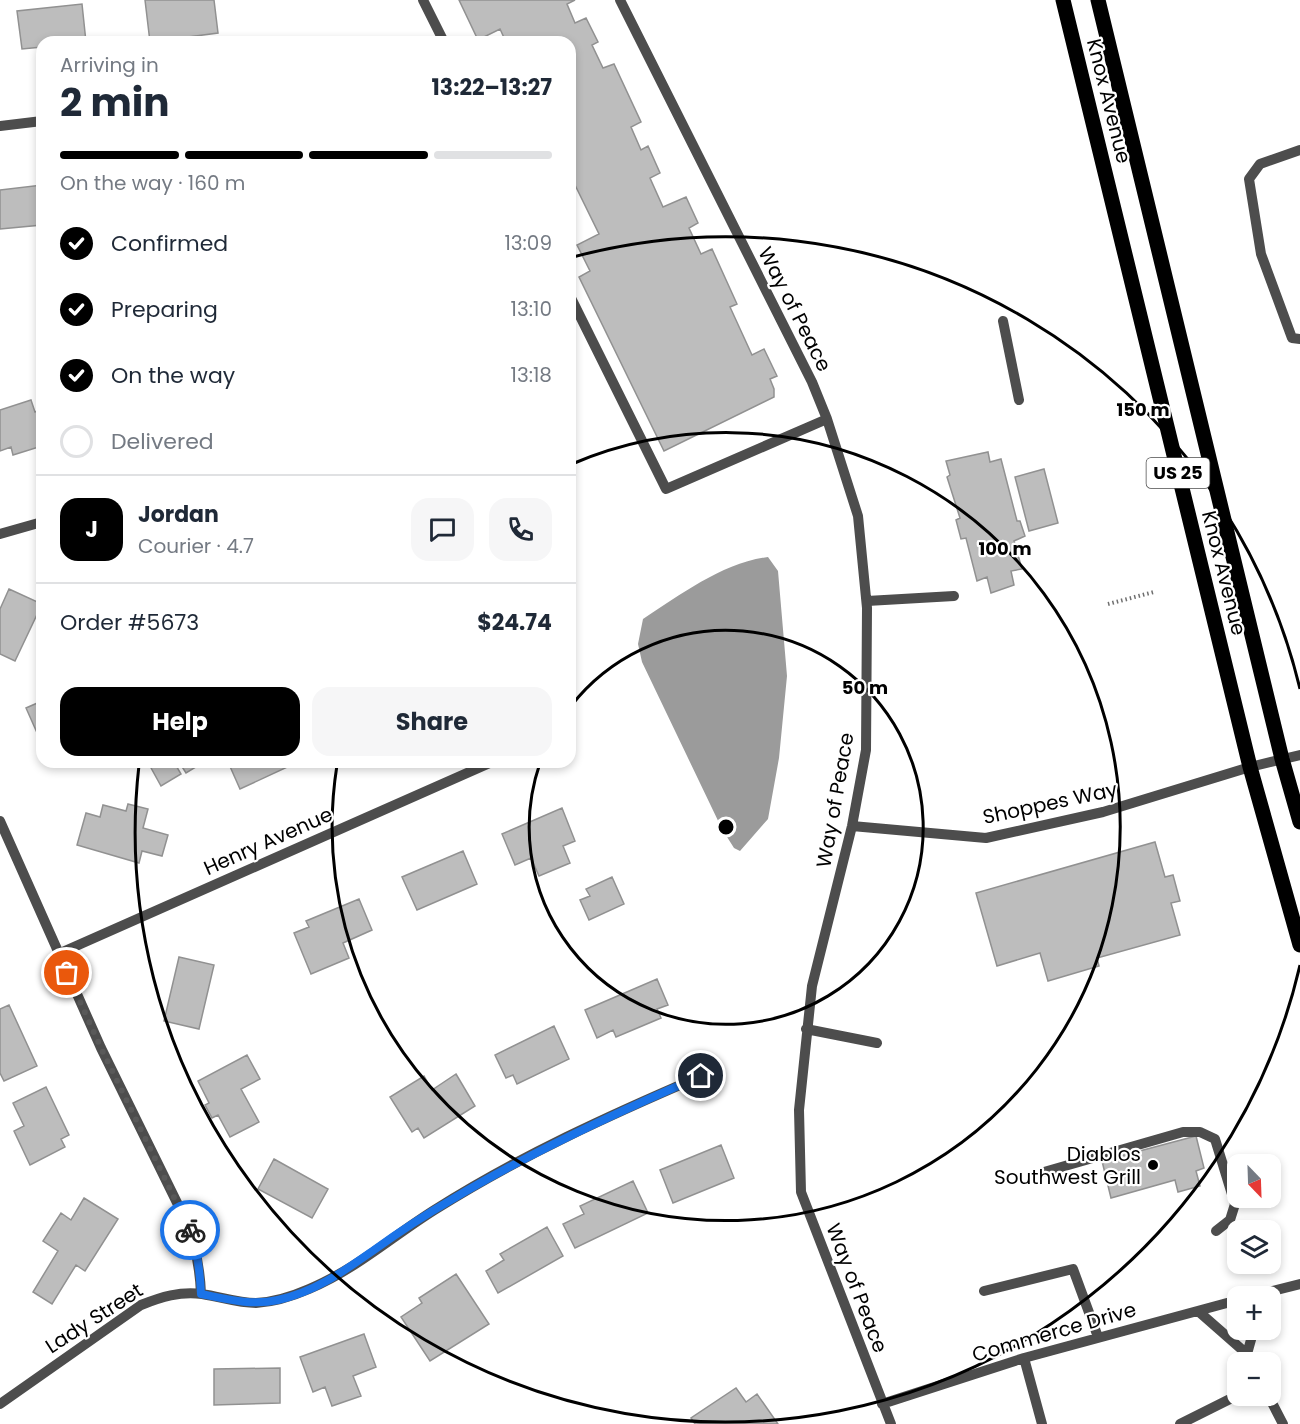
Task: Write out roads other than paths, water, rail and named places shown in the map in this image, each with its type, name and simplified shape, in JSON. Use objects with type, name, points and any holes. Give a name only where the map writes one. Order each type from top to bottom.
[{"type":"main road","name":"Knox Avenue","points":[[1063,0],[1250,768],[1300,945]]},
{"type":"main road","name":"Knox Avenue","points":[[1098,0],[1282,759],[1300,822]]},
{"type":"street","points":[[423,0],[441,36]]},
{"type":"street","name":"Way of Peace","points":[[620,0],[812,382],[827,419],[858,516],[867,601],[866,750],[852,826],[812,987],[799,1110],[801,1192],[891,1424]]},
{"type":"street","points":[[0,126],[36,122]]},
{"type":"street","points":[[1300,150],[1260,164],[1249,179],[1261,254],[1292,338],[1300,339]]},
{"type":"street","points":[[576,308],[666,489],[827,419]]},
{"type":"street","points":[[1003,321],[1019,400]]},
{"type":"street","points":[[0,534],[36,524]]},
{"type":"street","points":[[867,601],[954,596]]},
{"type":"street","name":"Shoppes Way","points":[[852,826],[986,838],[1103,812],[1300,755]]},
{"type":"street","name":"Henry Avenue","points":[[58,954],[478,768]]},
{"type":"street","points":[[0,821],[101,1048],[186,1221],[195,1245],[200,1269],[201,1294]]},
{"type":"street","points":[[806,1029],[877,1043]]},
{"type":"street","name":"Lady Street","points":[[0,1404],[141,1305],[160,1297],[180,1293],[256,1303],[278,1300],[308,1290],[335,1277],[436,1209],[501,1170],[606,1117],[701,1076]]},
{"type":"street","points":[[1044,1172],[1183,1132],[1200,1132],[1215,1139],[1235,1204],[1230,1220],[1216,1231]]},
{"type":"street","points":[[984,1291],[1073,1269],[1098,1337]]},
{"type":"street","points":[[1281,1289],[1299,1284]]},
{"type":"street","name":"Commerce Drive","points":[[882,1404],[1024,1358],[1227,1303]]},
{"type":"street","points":[[1198,1311],[1242,1352]]},
{"type":"street","points":[[1024,1358],[1041,1424]]},
{"type":"street","points":[[1180,1424],[1227,1401]]},
{"type":"street","points":[[1274,1406],[1284,1424]]},
{"type":"place","name":"Diablos Southwest Grill","points":[[1153,1165]]}]
